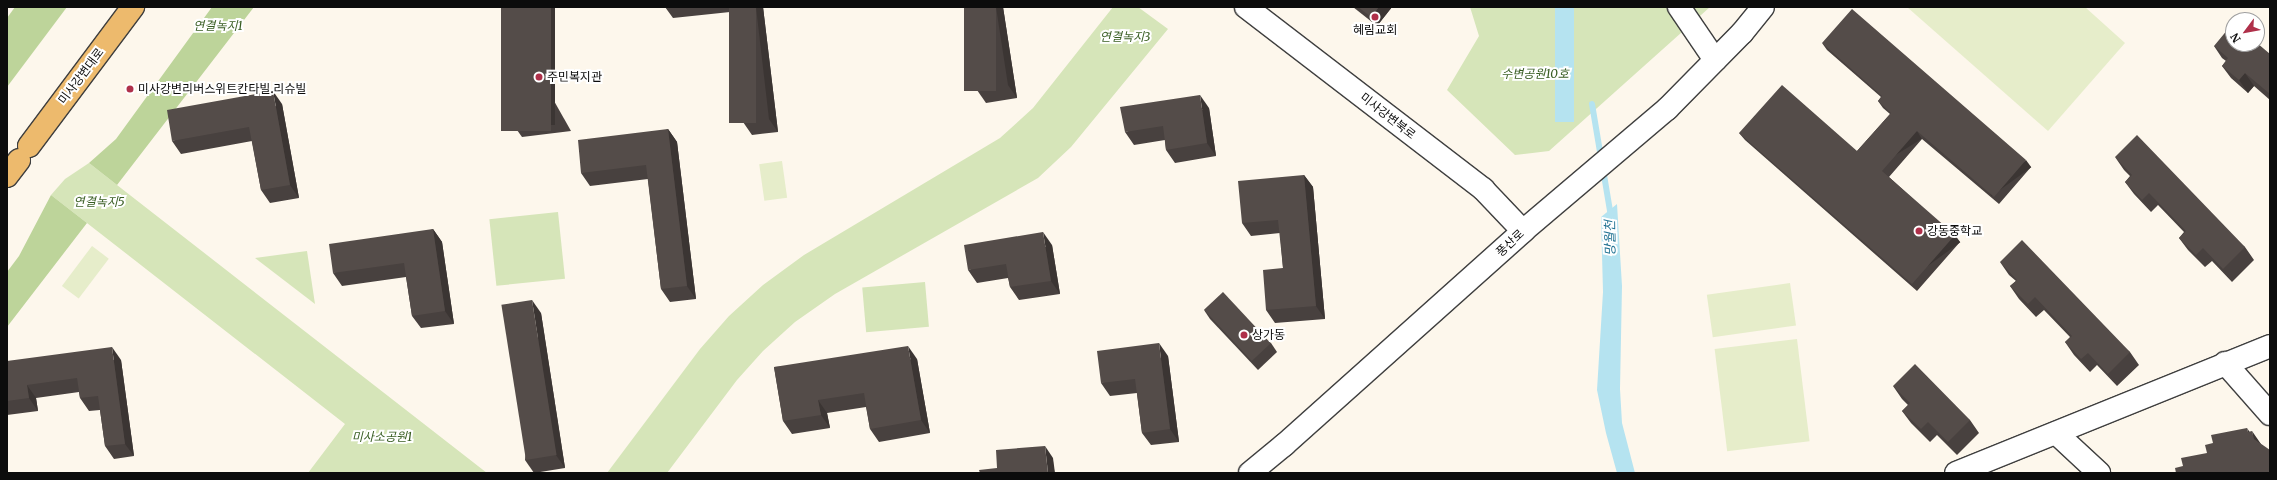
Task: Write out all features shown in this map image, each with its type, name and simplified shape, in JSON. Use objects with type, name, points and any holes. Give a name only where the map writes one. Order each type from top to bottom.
[{"type":"main road","name":"미사강변대로","points":[[18,161],[133,7]]},
{"type":"street","name":"미사강변북로","points":[[1246,7],[1482,189],[1523,231]]},
{"type":"street","points":[[1679,7],[1715,60]]},
{"type":"street","name":"풍산로","points":[[1250,473],[1314,419],[1523,231],[1667,109],[1742,33],[1763,7]]},
{"type":"street","points":[[1956,473],[2270,346]]},
{"type":"street","points":[[2226,363],[2270,414]]},
{"type":"street","points":[[2056,433],[2099,473]]},
{"type":"green space","points":[[15,7],[67,7],[7,87],[7,18]]},
{"type":"green space","name":"연결녹지1","points":[[212,7],[254,7],[117,185],[89,163],[116,139]]},
{"type":"green space","name":"연결녹지3","points":[[1113,7],[1138,7],[1168,29],[1071,147],[1038,178],[835,294],[795,322],[763,351],[737,380],[667,473],[607,473],[700,349],[729,316],[763,285],[804,255],[1000,138],[1033,108]]},
{"type":"green space","name":"수변공원10호","points":[[1470,7],[1710,7],[1549,151],[1515,155],[1447,90],[1479,36]]},
{"type":"green space","points":[[1907,7],[2085,7],[2125,43],[2048,131]]},
{"type":"green space","points":[[782,161],[787,198],[764,201],[759,164]]},
{"type":"green space","name":"연결녹지5","points":[[89,163],[487,473],[308,473],[345,424],[51,195],[65,179]]},
{"type":"green space","points":[[51,195],[87,223],[7,327],[7,272],[19,256]]},
{"type":"green space","points":[[558,212],[565,279],[496,286],[489,219]]},
{"type":"green space","points":[[92,246],[109,259],[79,299],[62,286]]},
{"type":"green space","points":[[307,251],[315,304],[255,258]]},
{"type":"green space","points":[[925,282],[929,327],[866,332],[862,287]]},
{"type":"green space","points":[[1790,283],[1796,326],[1713,337],[1707,295]]},
{"type":"green space","points":[[1797,339],[1810,441],[1727,451],[1715,349]]},
{"type":"water","points":[[1555,7],[1574,7],[1574,122],[1555,122]]},
{"type":"water","points":[[1617,204],[1622,286],[1620,389],[1622,423],[1635,473],[1617,473],[1606,433],[1597,390],[1603,292],[1601,217]]},
{"type":"building","name":"주민복지관","points":[[501,7],[551,7],[551,131],[501,131]]},
{"type":"building","points":[[729,7],[756,7],[756,123],[729,123]]},
{"type":"building","points":[[964,7],[996,7],[996,91],[964,91]]},
{"type":"building","points":[[1358,7],[1379,7],[1371,17]]},
{"type":"building","points":[[1852,9],[2026,160],[1994,197],[1917,131],[1882,171],[1955,235],[1912,284],[1739,133],[1782,85],[1857,151],[1891,113],[1878,101],[1882,96],[1822,43]]},
{"type":"building","points":[[2225,33],[2225,52],[2265,52],[2265,50],[2270,54],[2270,94],[2245,73],[2239,80],[2222,66],[2228,58],[2214,46]]},
{"type":"building","points":[[273,91],[290,185],[261,190],[249,127],[172,141],[167,110]]},
{"type":"building","points":[[1200,95],[1207,143],[1166,150],[1163,126],[1125,132],[1120,107]]},
{"type":"building","points":[[668,129],[687,286],[661,289],[646,165],[581,173],[578,140]]},
{"type":"building","points":[[2137,135],[2245,247],[2223,269],[2203,248],[2196,255],[2179,238],[2186,231],[2149,193],[2142,200],[2125,182],[2132,175],[2115,157]]},
{"type":"building","points":[[1304,175],[1316,306],[1266,310],[1263,270],[1283,268],[1278,220],[1242,223],[1238,181]]},
{"type":"building","points":[[433,229],[445,311],[412,316],[404,263],[333,273],[329,244]]},
{"type":"building","points":[[1043,232],[1051,281],[1010,287],[1006,264],[968,270],[964,245]]},
{"type":"building","points":[[2022,240],[2130,352],[2108,374],[2088,353],[2081,359],[2065,342],[2072,336],[2035,297],[2028,304],[2010,286],[2017,280],[2000,262]]},
{"type":"building","name":"상가동","points":[[1223,292],[1271,343],[1252,361],[1204,310]]},
{"type":"building","points":[[532,300],[557,455],[526,460],[501,305]]},
{"type":"building","points":[[1159,343],[1170,429],[1142,433],[1135,379],[1101,383],[1097,351]]},
{"type":"building","points":[[908,346],[921,420],[870,429],[864,393],[818,400],[821,415],[783,421],[774,367]]},
{"type":"building","points":[[112,347],[125,444],[105,446],[98,396],[80,398],[77,378],[27,385],[29,398],[7,401],[7,361]]},
{"type":"building","points":[[1915,364],[1970,420],[1948,442],[1928,422],[1921,429],[1902,411],[1910,403],[1893,386]]},
{"type":"building","points":[[2247,428],[2248,432],[2252,431],[2254,439],[2270,450],[2270,473],[2176,473],[2175,468],[2183,466],[2181,458],[2207,453],[2205,445],[2213,443],[2211,435]]},
{"type":"building","points":[[1045,446],[1048,473],[980,473],[979,470],[997,468],[996,450]]},
{"type":"waterway","name":"망월천","points":[[1592,104],[1601,158]]},
{"type":"waterway","name":"망월천","points":[[1603,169],[1611,217]]},
{"type":"place","name":"혜림교회","points":[[1375,17]]},
{"type":"place","name":"주민복지관","points":[[539,77]]},
{"type":"place","name":"미사강변리버스위트칸타빌.리슈빌","points":[[130,89]]},
{"type":"place","name":"강동중학교","points":[[1919,231]]},
{"type":"place","name":"상가동","points":[[1244,335]]},
{"type":"park label","name":"미사소공원1","points":[[382,437]]}]
